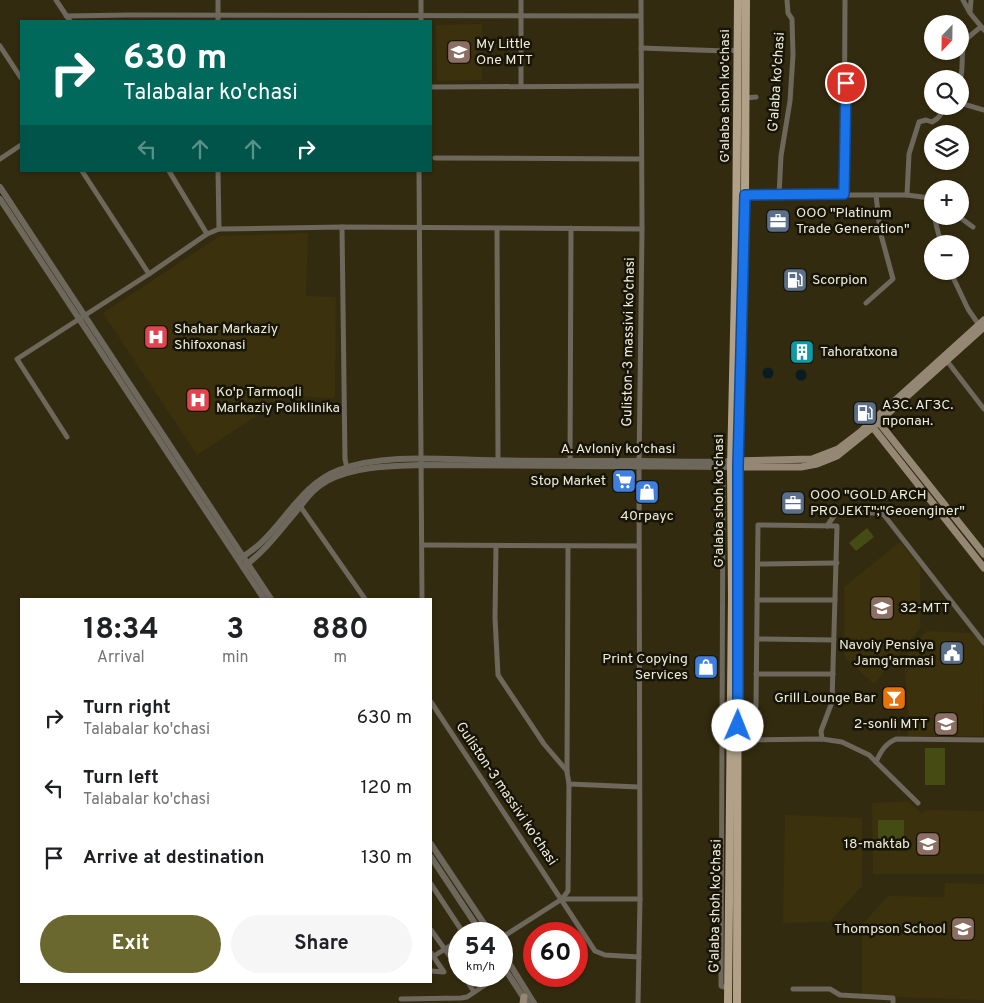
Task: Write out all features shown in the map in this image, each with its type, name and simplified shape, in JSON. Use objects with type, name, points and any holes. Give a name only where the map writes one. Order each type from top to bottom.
[{"type":"main road","name":"G'alaba shoh ko'chasi","points":[[737,1003],[738,712],[734,464],[738,0]]},
{"type":"main road","name":"G'alaba shoh ko'chasi","points":[[728,1003],[727,514],[734,464],[745,195],[746,0]]},
{"type":"main road","name":"A. Avloniy ko'chasi","points":[[734,464],[801,467],[817,464],[842,453],[871,425],[947,361],[982,324]]},
{"type":"main road","name":"A. Avloniy ko'chasi","points":[[877,420],[982,324]]},
{"type":"main road","points":[[877,420],[984,554]]},
{"type":"main road","points":[[871,425],[984,568]]},
{"type":"street","points":[[56,0],[68,19],[218,15],[421,18],[521,15],[640,16]]},
{"type":"street","points":[[218,0],[218,20]]},
{"type":"street","points":[[421,0],[421,18]]},
{"type":"street","points":[[521,0],[521,86]]},
{"type":"street","name":"Guliston-3 massivi ko'chasi","points":[[638,1003],[640,899],[641,0]]},
{"type":"street","name":"G'alaba ko'chasi","points":[[779,195],[781,156],[790,101],[792,55],[792,19],[788,13],[787,0]]},
{"type":"street","points":[[844,194],[845,0]]},
{"type":"street","points":[[963,0],[970,13],[983,29],[967,38],[962,49],[963,70]]},
{"type":"street","points":[[970,13],[971,0]]},
{"type":"street","points":[[0,46],[20,76]]},
{"type":"street","points":[[641,48],[738,50]]},
{"type":"street","points":[[432,87],[642,86]]},
{"type":"street","points":[[746,98],[756,97]]},
{"type":"street","points":[[969,106],[984,110]]},
{"type":"street","points":[[906,195],[909,154],[919,122],[926,120],[932,122],[941,115]]},
{"type":"street","points":[[0,159],[20,146]]},
{"type":"street","points":[[436,158],[641,159]]},
{"type":"street","points":[[83,172],[149,274]]},
{"type":"street","points":[[170,172],[207,234]]},
{"type":"street","points":[[218,172],[219,229]]},
{"type":"street","points":[[420,172],[422,598]]},
{"type":"street","points":[[0,187],[82,318]]},
{"type":"street","points":[[745,195],[844,194],[924,196]]},
{"type":"street","points":[[866,303],[893,280],[880,231],[876,195]]},
{"type":"street","points":[[0,198],[241,558],[271,598]]},
{"type":"street","points":[[969,224],[973,227]]},
{"type":"street","points":[[67,437],[17,359],[149,274],[207,234],[219,229],[342,227],[642,229]]},
{"type":"street","points":[[342,227],[345,459],[347,468]]},
{"type":"street","points":[[570,462],[571,228]]},
{"type":"street","points":[[497,229],[498,460]]},
{"type":"street","points":[[954,280],[968,309],[982,324]]},
{"type":"street","points":[[947,361],[984,409]]},
{"type":"street","name":"A. Avloniy ko'chasi","points":[[241,558],[259,545],[316,483],[337,470],[347,468],[390,460],[422,462],[734,464]]},
{"type":"street","name":"A. Avloniy ko'chasi","points":[[246,565],[279,532],[312,492],[325,481],[358,471],[422,462],[498,460],[639,464]]},
{"type":"street","points":[[723,481],[727,514]]},
{"type":"street","points":[[300,506],[364,598]]},
{"type":"street","points":[[827,526],[836,513],[880,513],[884,515],[984,643]]},
{"type":"street","points":[[738,712],[755,711],[758,525],[837,526],[832,702],[821,731],[822,740]]},
{"type":"street","points":[[422,545],[639,546]]},
{"type":"street","name":"Guliston-3 massivi ko'chasi","points":[[496,546],[495,618],[498,675],[544,744],[567,772]]},
{"type":"street","name":"Guliston-3 massivi ko'chasi","points":[[562,899],[568,891],[568,546]]},
{"type":"street","points":[[758,564],[837,563]]},
{"type":"street","points":[[246,565],[263,598]]},
{"type":"street","points":[[757,600],[836,600]]},
{"type":"street","points":[[757,639],[834,640]]},
{"type":"street","points":[[756,674],[833,674]]},
{"type":"street","name":"Guliston-3 massivi ko'chasi","points":[[432,704],[595,951],[610,956],[639,957]]},
{"type":"street","points":[[876,762],[887,743],[896,739],[984,740]]},
{"type":"street","points":[[738,740],[822,740],[842,742],[869,755],[918,803]]},
{"type":"street","points":[[569,784],[639,787]]},
{"type":"street","points":[[432,848],[435,862],[474,922]]},
{"type":"street","points":[[435,862],[482,922]]},
{"type":"street","points":[[432,886],[456,922]]},
{"type":"street","points":[[513,930],[562,899],[640,899]]},
{"type":"street","points":[[432,931],[448,954]]},
{"type":"street","points":[[432,971],[444,972],[432,954],[448,948]]},
{"type":"street","points":[[513,969],[534,1003]]},
{"type":"street","points":[[513,983],[524,1001]]},
{"type":"street","points":[[471,987],[474,992]]},
{"type":"street","points":[[401,999],[461,998],[467,997],[482,987]]},
{"type":"street","points":[[793,989],[830,990],[840,995],[893,998],[893,1003]]},
{"type":"shaded area","name":"My Little One MTT","points":[[482,24],[482,80],[437,81],[436,25]]},
{"type":"shaded area","points":[[308,233],[306,296],[336,297],[335,396],[333,399],[288,395],[197,455],[103,313],[220,236]]},
{"type":"shaded area","name":"32-MTT","points":[[900,542],[920,566],[920,628],[874,684],[845,658],[844,587]]},
{"type":"shaded area","points":[[926,631],[970,633],[976,636],[984,649],[983,736],[908,736],[904,659]]},
{"type":"shaded area","name":"18-maktab","points":[[908,801],[921,813],[927,810],[984,811],[984,874],[873,874],[872,803]]},
{"type":"shaded area","points":[[785,815],[862,818],[862,886],[829,922],[783,923]]},
{"type":"shaded area","points":[[945,883],[984,884],[984,1000],[862,996],[862,925],[888,896],[944,897]]},
{"type":"green space","points":[[867,528],[874,537],[856,551],[849,543]]},
{"type":"green space","points":[[925,748],[945,748],[945,785],[925,785]]},
{"type":"green space","points":[[878,820],[904,820],[904,841],[878,841]]},
{"type":"water","points":[[768,367],[774,373],[768,379],[762,373]]},
{"type":"water","points":[[801,369],[807,375],[801,381],[795,375]]},
{"type":"place","name":"My Little One MTT","points":[[459,52]]},
{"type":"place","name":"OOO \"Platinum Trade Generation\"","points":[[778,221]]},
{"type":"place","name":"Scorpion","points":[[795,280]]},
{"type":"place","name":"Shahar Markaziy Shifoxonasi","points":[[156,337]]},
{"type":"place","name":"Tahoratxona","points":[[802,352]]},
{"type":"place","name":"Ko'p Tarmoqli Markaziy Poliklinika","points":[[198,400]]},
{"type":"place","name":"АЗС. АГЗС. пропан.","points":[[865,413]]},
{"type":"place","name":"Stop Market","points":[[624,481]]},
{"type":"place","name":"40граус","points":[[647,492]]},
{"type":"place","name":"ООО \"GOLD ARCH PROJEKT\";\"Geoenginer\"","points":[[793,503]]},
{"type":"place","name":"32-MTT","points":[[882,608]]},
{"type":"place","name":"Navoiy Pensiya Jamg'armasi","points":[[952,653]]},
{"type":"place","name":"Print Copying Services","points":[[706,667]]},
{"type":"place","name":"Grill Lounge Bar","points":[[894,698]]},
{"type":"place","name":"2-sonli MTT","points":[[946,724]]},
{"type":"place","name":"18-maktab","points":[[928,844]]},
{"type":"place","name":"Thompson School","points":[[963,929]]},
{"type":"route","points":[[738,726],[738,467],[745,195],[844,194],[846,83]]}]
